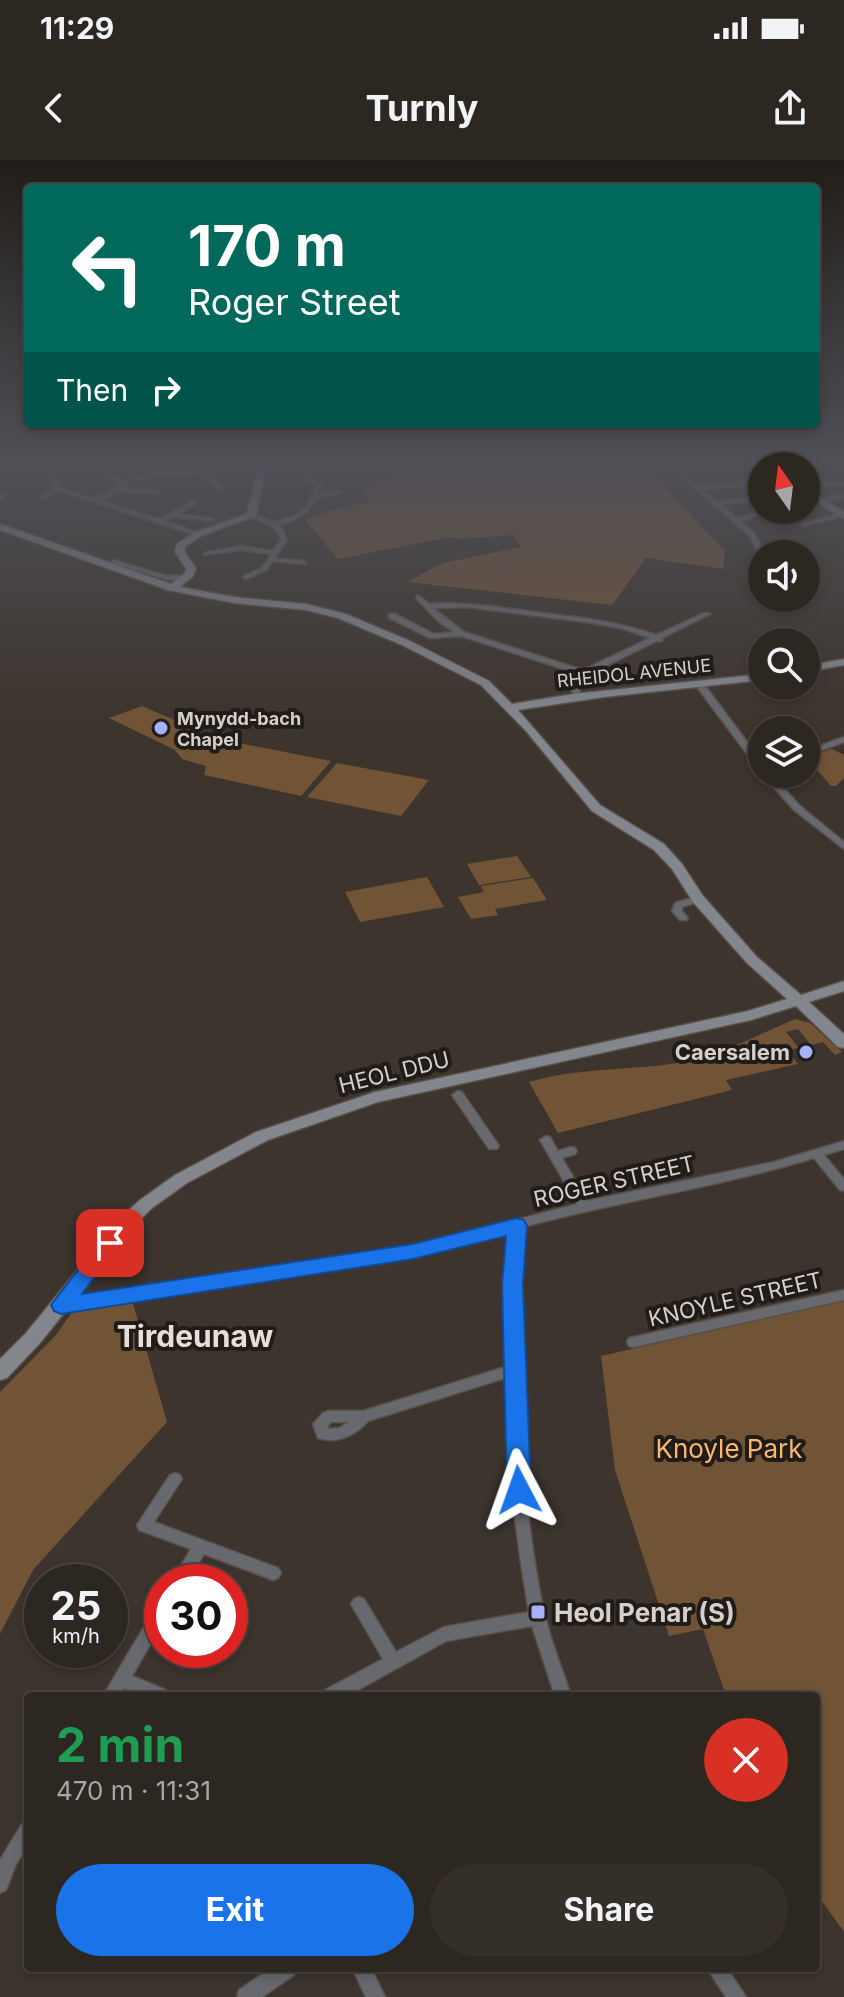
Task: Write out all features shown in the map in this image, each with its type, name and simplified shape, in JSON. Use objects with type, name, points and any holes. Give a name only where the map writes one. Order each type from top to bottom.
[{"type":"street","points":[[61,549],[172,588],[234,600],[306,607],[342,616],[474,677],[495,691],[596,808],[639,833],[669,857],[698,899],[752,960],[844,1043]]},
{"type":"street","points":[[172,588],[188,578],[191,569],[180,549]]},
{"type":"street","points":[[206,554],[238,549]]},
{"type":"street","points":[[245,549],[303,563]]},
{"type":"street","points":[[246,577],[260,572],[279,549]]},
{"type":"street","points":[[114,562],[164,577],[188,578]]},
{"type":"street","points":[[418,597],[461,634]]},
{"type":"street","points":[[427,606],[472,603],[524,613],[590,618],[617,623],[659,639]]},
{"type":"street","points":[[578,696],[574,686],[584,673],[706,614]]},
{"type":"street","points":[[392,616],[433,636],[461,634],[584,673]]},
{"type":"street","points":[[820,667],[842,663]]},
{"type":"street","name":"RHEIDOL AVENUE","points":[[510,708],[578,696],[748,679]]},
{"type":"street","points":[[700,685],[748,747]]},
{"type":"street","points":[[820,748],[844,739]]},
{"type":"street","points":[[779,788],[797,808],[844,846]]},
{"type":"street","points":[[683,918],[677,911],[678,905],[698,899]]},
{"type":"street","name":"HEOL DDU","points":[[0,1372],[61,1305],[127,1222],[146,1204],[193,1172],[272,1132],[375,1097],[597,1051],[800,1001],[844,986]]},
{"type":"street","points":[[458,1095],[493,1146]]},
{"type":"street","points":[[546,1140],[584,1206]]},
{"type":"street","name":"ROGER STREET","points":[[61,1305],[413,1252],[584,1206],[774,1166],[844,1145]]},
{"type":"street","points":[[555,1156],[571,1151]]},
{"type":"street","points":[[817,1154],[844,1187]]},
{"type":"street","points":[[517,1226],[512,1285],[513,1370],[521,1514],[537,1618],[562,1692]]},
{"type":"street","name":"KNOYLE STREET","points":[[634,1342],[844,1295]]},
{"type":"street","points":[[363,1417],[513,1370]]},
{"type":"street","points":[[175,1479],[144,1525],[273,1573]]},
{"type":"street","points":[[190,1564],[201,1546]]},
{"type":"street","points":[[359,1604],[393,1661]]},
{"type":"street","points":[[338,1692],[444,1634],[537,1618]]},
{"type":"street","points":[[113,1692],[144,1640]]},
{"type":"street","points":[[121,1679],[151,1692]]},
{"type":"street","points":[[0,1884],[9,1859],[24,1836]]},
{"type":"street","points":[[246,1997],[281,1972]]},
{"type":"street","points":[[363,1972],[376,1997]]},
{"type":"street","points":[[719,1972],[737,1997]]},
{"type":"green space","points":[[329,549],[390,549],[338,559]]},
{"type":"green space","points":[[513,549],[725,551],[723,569],[646,558],[612,605],[407,582],[443,563]]},
{"type":"green space","points":[[142,706],[200,731],[203,736],[331,761],[301,796],[204,775],[206,766],[182,759],[175,750],[109,718]]},
{"type":"green space","points":[[832,749],[844,755],[844,778],[836,786],[831,786],[820,773],[820,753]]},
{"type":"green space","points":[[337,763],[429,780],[401,816],[307,797]]},
{"type":"green space","points":[[517,856],[531,877],[479,885],[467,864]]},
{"type":"green space","points":[[427,877],[444,907],[360,922],[345,892]]},
{"type":"green space","points":[[533,878],[547,900],[495,909],[498,915],[471,919],[458,897],[484,892],[481,886]]},
{"type":"green space","points":[[795,1019],[810,1023],[842,1052],[835,1055],[823,1042],[811,1045],[798,1029],[786,1032],[799,1048],[787,1050],[798,1064],[726,1080],[732,1090],[558,1133],[529,1082],[567,1074],[698,1059]]},
{"type":"green space","points":[[132,1300],[167,1422],[38,1564],[24,1564],[24,1587],[0,1634],[0,1392],[56,1335],[72,1312]]},
{"type":"green space","name":"Knoyle Park","points":[[844,1301],[844,1932],[820,1899],[820,1692],[725,1692],[703,1629],[669,1636],[615,1470],[601,1356]]},
{"type":"place","name":"Mynydd-bach Chapel","points":[[161,728]]},
{"type":"place","name":"Caersalem","points":[[806,1052]]},
{"type":"place","name":"Heol Penar (S)","points":[[538,1612]]},
{"type":"district","name":"Tirdeunaw","points":[[195,1336]]},
{"type":"route","points":[[110,1243],[61,1305],[413,1252],[517,1226],[512,1285],[519,1490]]}]
